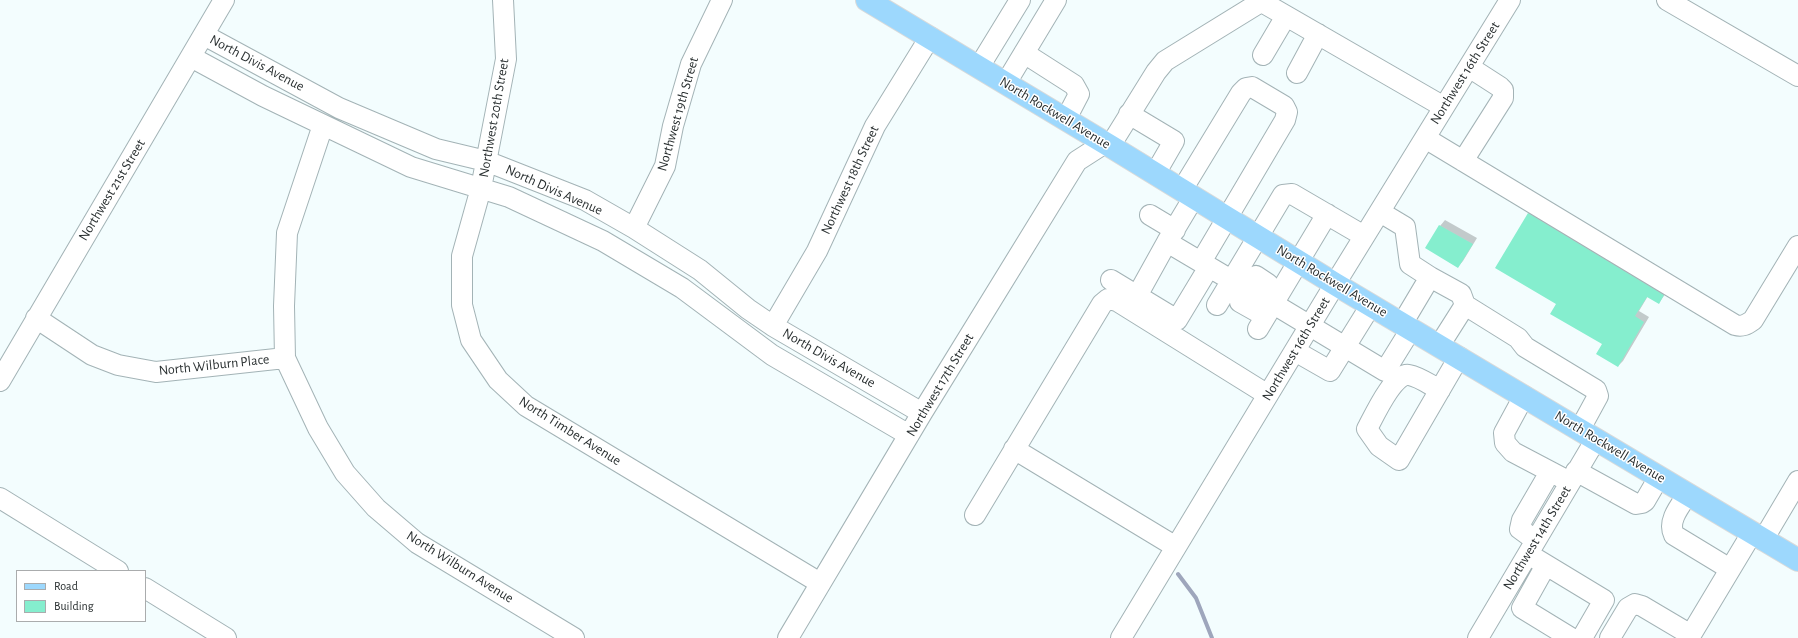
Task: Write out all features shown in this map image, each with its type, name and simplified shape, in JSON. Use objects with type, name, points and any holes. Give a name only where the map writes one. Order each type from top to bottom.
[{"type":"main road","name":"North Rockwell Avenue","points":[[869,1],[1107,144],[1298,262],[1798,560]]},
{"type":"street","name":"Northwest 21st Street","points":[[0,381],[224,0]]},
{"type":"street","name":"Northwest 20th Street","points":[[481,188],[506,58],[503,0]]},
{"type":"street","name":"Northwest 19th Street","points":[[634,228],[664,166],[673,126],[691,64],[722,0]]},
{"type":"street","points":[[979,67],[1020,0]]},
{"type":"street","points":[[1006,83],[1056,0]]},
{"type":"street","name":"Northwest 16th Street","points":[[1121,638],[1364,236],[1510,0]]},
{"type":"street","points":[[1667,0],[1798,76]]},
{"type":"street","points":[[1107,144],[1165,61],[1263,1],[1286,16],[1444,107]]},
{"type":"street","points":[[1263,55],[1286,16]]},
{"type":"street","points":[[1297,73],[1318,34]]},
{"type":"street","name":"North Divis Avenue","points":[[204,35],[339,108],[436,149],[486,161],[585,200],[634,228],[700,270],[748,309],[773,326],[922,413]]},
{"type":"street","name":"Northwest 18th Street","points":[[773,326],[817,251],[875,126],[930,37]]},
{"type":"street","points":[[1024,53],[1074,84],[1079,94],[1066,120]]},
{"type":"street","name":"North Divis Avenue","points":[[191,57],[263,96],[411,168],[509,197],[603,241],[682,288],[772,355],[909,435]]},
{"type":"street","points":[[1463,161],[1503,98],[1503,90],[1500,87],[1468,68]]},
{"type":"street","points":[[1111,280],[1137,296],[1177,320],[1205,264],[1226,217],[1285,120],[1287,112],[1284,106],[1252,87],[1246,88],[1241,92],[1188,194],[1171,236],[1137,296]]},
{"type":"street","points":[[1129,114],[1174,141],[1155,174]]},
{"type":"street","name":"North Wilburn Avenue","points":[[323,125],[287,233],[284,306],[285,358],[318,428],[345,473],[376,508],[417,543],[574,638]]},
{"type":"street","points":[[1425,138],[1735,325],[1746,325],[1753,320],[1798,246]]},
{"type":"street","name":"Northwest 17th Street","points":[[788,638],[922,413],[1077,161],[1107,144]]},
{"type":"street","name":"North Timber Avenue","points":[[481,188],[462,256],[462,305],[471,340],[498,380],[526,406],[820,583]]},
{"type":"street","points":[[1258,329],[1254,293],[1257,236],[1279,199],[1286,193],[1292,194],[1364,236]]},
{"type":"street","points":[[1380,212],[1405,227],[1410,264],[1461,294],[1465,305],[1440,346]]},
{"type":"street","points":[[1217,305],[1254,293],[1298,262],[1326,214]]},
{"type":"street","points":[[1150,216],[1171,236],[1205,264],[1385,371],[1430,277]]},
{"type":"street","points":[[975,515],[1102,304],[1108,299],[1117,301],[1268,395]]},
{"type":"street","points":[[1295,351],[1330,371],[1371,305]]},
{"type":"street","name":"Northwest 14th Street","points":[[1465,305],[1518,338],[1524,347],[1596,390],[1598,396],[1594,405],[1588,434],[1573,476],[1478,638]]},
{"type":"street","name":"North Wilburn Place","points":[[36,318],[92,355],[118,365],[156,372],[285,358]]},
{"type":"street","points":[[1440,390],[1459,358]]},
{"type":"street","points":[[1524,396],[1504,433],[1504,443],[1513,452],[1550,472],[1573,476],[1636,504],[1645,501],[1659,477]]},
{"type":"street","points":[[1014,449],[1176,547]]},
{"type":"street","points":[[1550,472],[1522,520],[1520,529],[1546,566],[1604,600],[1582,638]]},
{"type":"street","points":[[1610,638],[1628,608],[1635,604],[1642,606],[1690,636],[1730,569],[1758,536],[1798,481]]},
{"type":"street","points":[[1688,494],[1673,518],[1671,530],[1674,535],[1730,569]]},
{"type":"street","points":[[0,498],[116,570]]},
{"type":"street","points":[[1546,566],[1522,608],[1571,638]]},
{"type":"street","points":[[146,589],[226,638]]},
{"type":"building","points":[[1528,213],[1664,295],[1659,304],[1647,297],[1635,316],[1644,322],[1618,367],[1596,354],[1602,344],[1550,314],[1556,304],[1495,268]]},
{"type":"building","points":[[1439,225],[1473,244],[1458,268],[1425,248]]},
{"type":"waterway","points":[[1178,574],[1196,598],[1212,638]]}]
